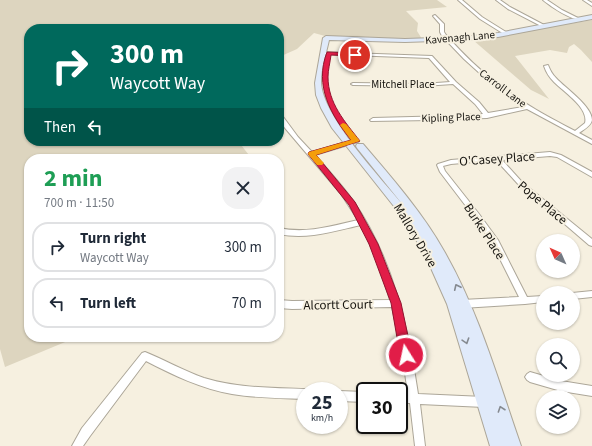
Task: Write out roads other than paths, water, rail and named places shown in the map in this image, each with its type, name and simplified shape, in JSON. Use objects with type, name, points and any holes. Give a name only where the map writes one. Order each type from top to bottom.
[{"type":"main road","name":"Kavenagh Lane","points":[[326,53],[329,38],[380,41],[447,40],[505,33],[592,17]]},
{"type":"main road","points":[[326,53],[325,78],[329,100],[352,142],[416,216],[440,252],[513,446]]},
{"type":"main road","points":[[459,304],[484,402],[498,446]]},
{"type":"street","points":[[460,0],[481,18],[505,33]]},
{"type":"street","points":[[498,0],[509,8],[544,26]]},
{"type":"street","points":[[545,0],[561,11],[578,19]]},
{"type":"street","points":[[585,0],[592,5]]},
{"type":"street","name":"Carroll Lane","points":[[435,16],[442,24],[442,34],[447,40],[489,79],[528,107],[592,142]]},
{"type":"street","points":[[326,53],[430,57],[487,116]]},
{"type":"street","points":[[546,66],[551,76],[582,103],[590,114],[590,120],[587,124],[575,133]]},
{"type":"street","name":"Mitchell Place","points":[[353,84],[423,85],[454,83]]},
{"type":"street","name":"Kipling Place","points":[[373,120],[487,116],[508,113],[528,107]]},
{"type":"street","points":[[284,122],[337,184],[352,204],[385,272],[396,303],[414,399],[420,446]]},
{"type":"street","points":[[312,154],[352,142]]},
{"type":"street","name":"O'Casey Place","points":[[440,165],[451,162],[554,154],[592,175]]},
{"type":"street","name":"Pope Place","points":[[498,159],[520,183],[592,243]]},
{"type":"street","name":"Burke Place","points":[[440,165],[442,171],[495,242],[525,301]]},
{"type":"street","points":[[284,232],[303,233],[322,231],[362,222]]},
{"type":"street","points":[[580,295],[592,294]]},
{"type":"street","points":[[459,304],[536,300]]},
{"type":"street","name":"Alcortt Court","points":[[284,304],[396,303]]},
{"type":"street","points":[[77,446],[86,432],[145,356],[182,374],[211,384],[243,391],[296,394]]},
{"type":"street","points":[[530,377],[549,384],[572,389],[592,391]]},
{"type":"street","points":[[408,399],[484,402]]}]
